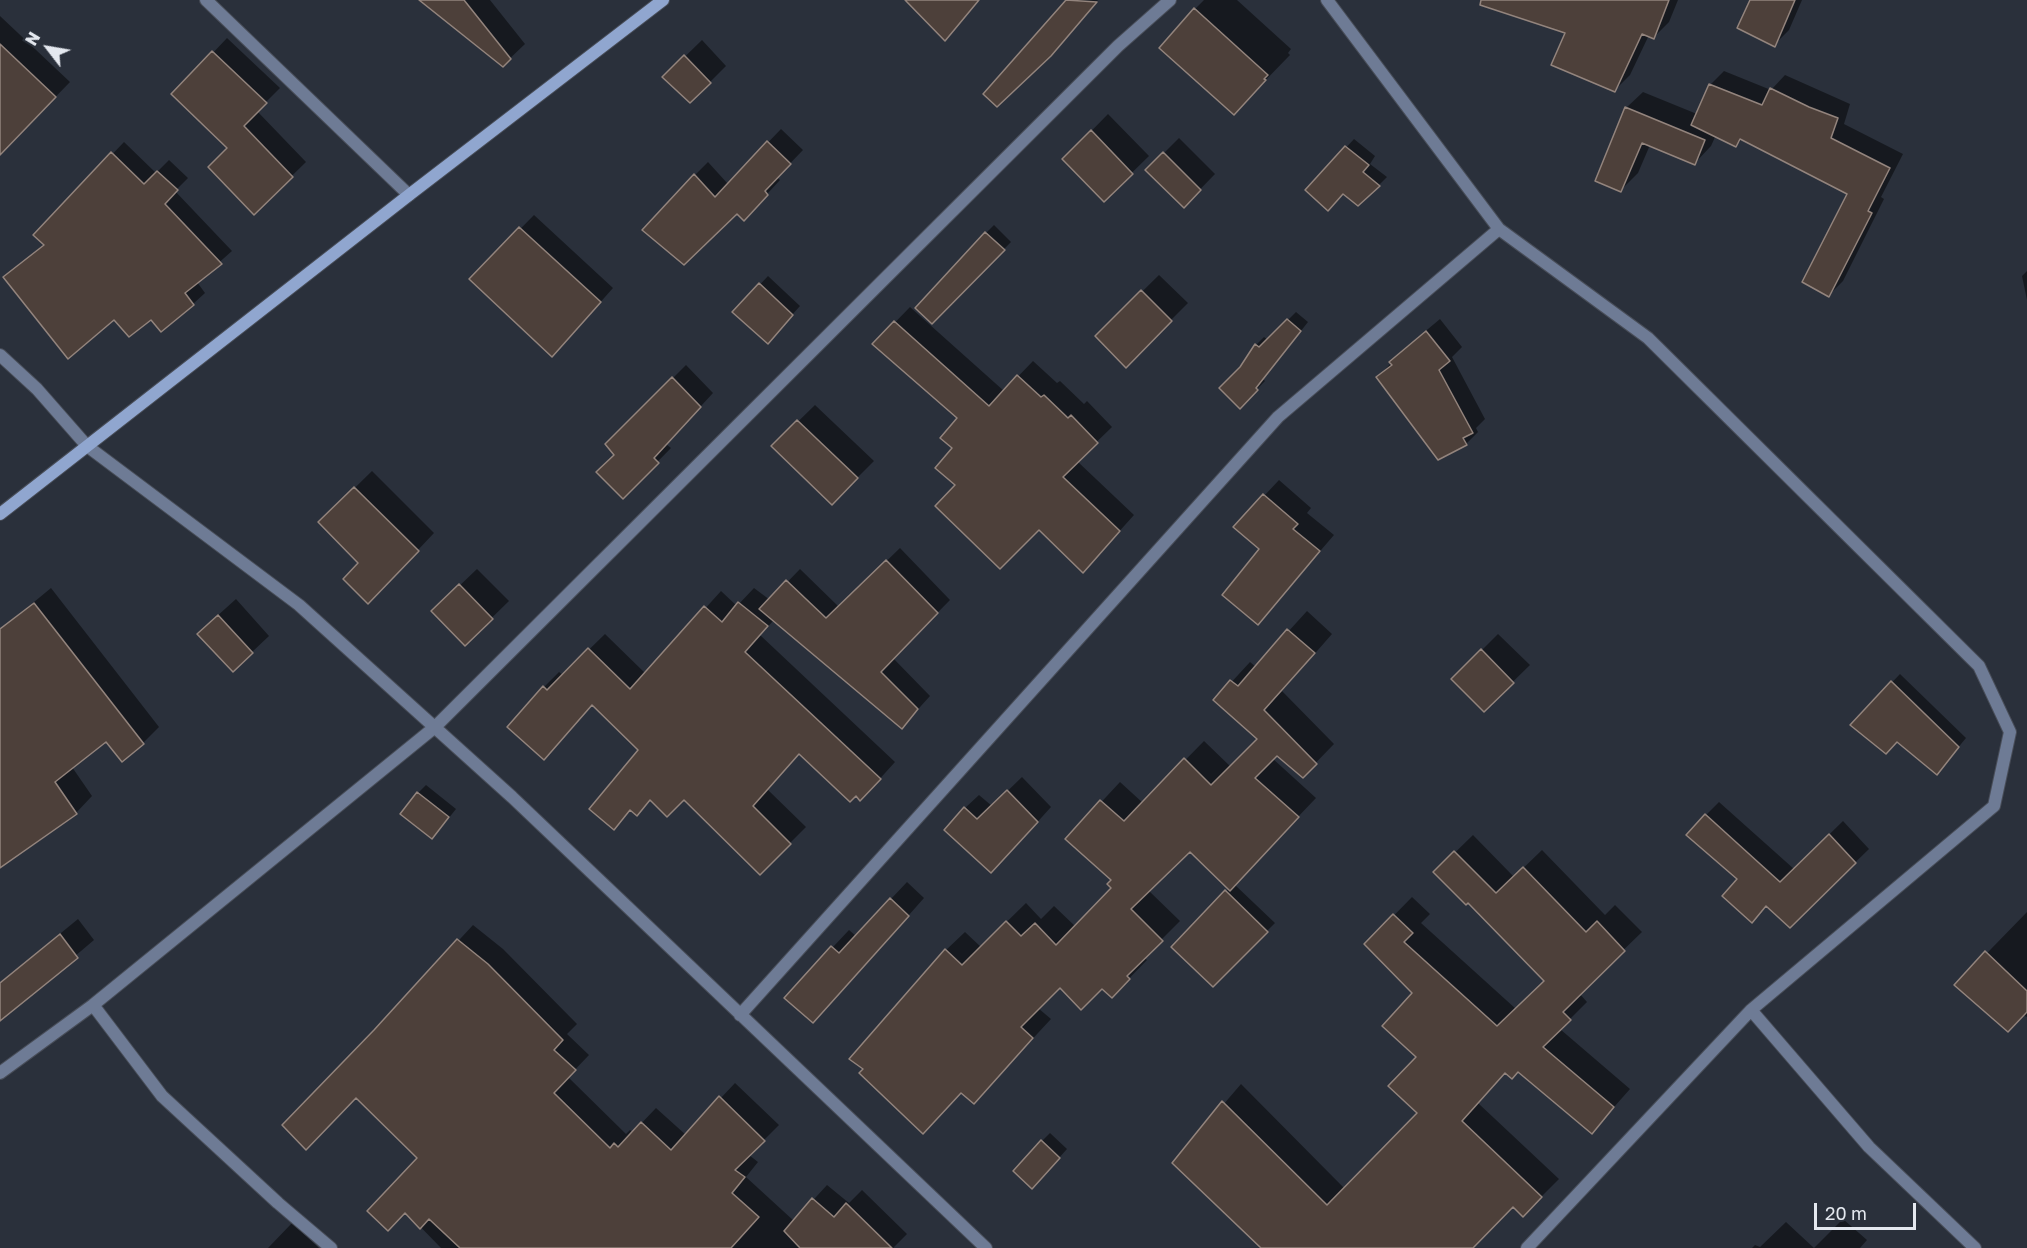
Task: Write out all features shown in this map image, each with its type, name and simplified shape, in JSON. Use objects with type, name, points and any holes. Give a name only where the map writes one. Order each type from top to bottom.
[{"type":"street","points":[[206,0],[409,195]]},
{"type":"street","points":[[0,514],[663,0]]},
{"type":"street","points":[[0,1073],[93,1005],[435,728],[1110,54],[1170,0]]},
{"type":"street","points":[[1327,0],[1499,229],[1657,346],[1979,666],[2010,732],[1994,806],[1750,1010],[1527,1248]]},
{"type":"street","points":[[741,1015],[1278,417],[1499,229]]},
{"type":"street","points":[[0,355],[37,389],[87,446],[299,605],[435,728],[987,1248]]},
{"type":"street","points":[[93,1005],[162,1096],[278,1203],[331,1248]]},
{"type":"street","points":[[1750,1010],[1869,1147],[1975,1248]]},
{"type":"building","points":[[419,0],[464,0],[511,59],[503,67]]},
{"type":"building","points":[[905,0],[979,0],[945,41]]},
{"type":"building","points":[[1066,0],[1097,2],[1051,56],[997,107],[983,94]]},
{"type":"building","points":[[1481,0],[1669,0],[1654,39],[1642,34],[1615,92],[1551,65],[1565,33],[1480,5]]},
{"type":"building","points":[[1750,0],[1795,0],[1775,47],[1737,28]]},
{"type":"building","points":[[1194,8],[1268,75],[1234,115],[1159,48]]},
{"type":"building","points":[[0,44],[56,97],[0,155]]},
{"type":"building","points":[[212,51],[267,103],[244,126],[293,177],[254,215],[208,167],[227,148],[171,94]]},
{"type":"building","points":[[684,55],[711,83],[690,103],[662,77]]},
{"type":"building","points":[[1709,84],[1762,105],[1770,88],[1838,118],[1831,138],[1890,168],[1868,211],[1872,213],[1829,297],[1802,282],[1847,194],[1740,139],[1736,147],[1691,125]]},
{"type":"building","points":[[1625,107],[1705,140],[1695,165],[1642,143],[1621,192],[1595,181]]},
{"type":"building","points":[[1091,130],[1133,174],[1104,202],[1062,159]]},
{"type":"building","points":[[767,141],[791,164],[765,191],[768,195],[744,221],[737,214],[684,265],[642,230],[694,174],[715,197]]},
{"type":"building","points":[[1345,146],[1369,165],[1363,172],[1380,186],[1358,206],[1343,194],[1328,211],[1305,190]]},
{"type":"building","points":[[111,152],[144,184],[157,171],[178,190],[165,204],[222,264],[185,293],[194,305],[161,332],[151,320],[129,337],[114,320],[68,359],[3,277],[44,245],[33,235]]},
{"type":"building","points":[[1163,152],[1201,190],[1184,208],[1145,170]]},
{"type":"building","points":[[519,227],[601,302],[552,357],[469,279]]},
{"type":"building","points":[[985,232],[1005,250],[932,324],[915,308]]},
{"type":"building","points":[[759,283],[793,315],[768,344],[732,312]]},
{"type":"building","points":[[1141,290],[1172,321],[1126,368],[1095,336]]},
{"type":"building","points":[[1287,319],[1301,331],[1256,388],[1258,390],[1240,409],[1219,388],[1240,367],[1255,344],[1259,347]]},
{"type":"building","points":[[894,321],[989,406],[1017,375],[1041,397],[1044,395],[1068,418],[1071,415],[1098,443],[1063,477],[1120,531],[1083,573],[1039,530],[1000,569],[935,506],[955,485],[935,468],[952,448],[940,438],[957,418],[872,344]]},
{"type":"building","points":[[1426,331],[1450,361],[1439,370],[1473,433],[1463,438],[1467,445],[1438,460],[1376,377],[1392,365],[1389,362]]},
{"type":"building","points":[[672,377],[701,407],[654,458],[659,463],[623,499],[596,472],[614,455],[605,444]]},
{"type":"building","points":[[797,420],[858,478],[832,505],[771,446]]},
{"type":"building","points":[[354,487],[419,551],[368,604],[343,579],[358,563],[318,522]]},
{"type":"building","points":[[1263,494],[1298,524],[1293,529],[1320,551],[1258,625],[1222,595],[1259,549],[1233,527]]},
{"type":"building","points":[[886,560],[938,613],[881,672],[918,709],[902,729],[759,609],[786,580],[826,618]]},
{"type":"building","points":[[459,584],[493,619],[465,646],[431,611]]},
{"type":"building","points":[[738,602],[768,626],[745,652],[881,779],[860,801],[856,796],[850,802],[799,754],[753,806],[791,844],[760,875],[684,800],[667,817],[650,800],[637,816],[630,810],[614,830],[589,809],[638,750],[592,705],[544,760],[507,727],[543,686],[547,690],[588,648],[630,689],[704,606],[722,622]]},
{"type":"building","points":[[34,603],[144,744],[122,762],[106,742],[55,782],[77,814],[0,868],[0,629]]},
{"type":"building","points":[[218,615],[253,653],[233,672],[197,634]]},
{"type":"building","points":[[1287,629],[1315,653],[1264,710],[1317,764],[1303,778],[1277,756],[1255,778],[1299,817],[1230,891],[1190,852],[1131,909],[1163,941],[1127,976],[1130,979],[1112,998],[1102,989],[1081,1010],[1060,988],[1021,1027],[1033,1038],[974,1104],[961,1093],[923,1134],[859,1073],[863,1069],[849,1059],[945,949],[962,965],[1006,921],[1021,936],[1035,923],[1056,945],[1111,888],[1107,884],[1111,880],[1065,839],[1100,800],[1124,821],[1184,758],[1211,785],[1257,739],[1213,700],[1230,680],[1238,686]]},
{"type":"building","points":[[1481,649],[1514,683],[1484,712],[1451,679]]},
{"type":"building","points":[[1891,681],[1959,747],[1937,775],[1897,742],[1886,754],[1850,725]]},
{"type":"building","points":[[1007,790],[1038,822],[991,873],[944,830],[964,807],[977,819]]},
{"type":"building","points":[[417,792],[449,817],[432,839],[400,814]]},
{"type":"building","points":[[1705,814],[1780,882],[1829,834],[1856,863],[1790,928],[1766,906],[1752,923],[1722,896],[1737,879],[1686,835]]},
{"type":"building","points":[[1454,851],[1496,893],[1523,867],[1586,932],[1597,921],[1625,951],[1563,1012],[1571,1020],[1543,1047],[1614,1107],[1592,1134],[1518,1072],[1512,1079],[1505,1073],[1462,1121],[1542,1197],[1523,1217],[1513,1207],[1473,1248],[1261,1248],[1172,1163],[1222,1101],[1327,1205],[1417,1113],[1388,1086],[1416,1057],[1382,1026],[1412,993],[1364,944],[1393,914],[1413,933],[1404,942],[1497,1026],[1544,981],[1468,903],[1466,905],[1433,872]]},
{"type":"building","points":[[1225,890],[1268,932],[1213,987],[1171,947]]},
{"type":"building","points":[[890,898],[909,916],[813,1023],[784,998],[831,946],[839,953]]},
{"type":"building","points":[[60,934],[78,958],[0,1021],[0,983]]},
{"type":"building","points":[[457,939],[488,964],[563,1040],[554,1050],[576,1070],[554,1093],[610,1148],[614,1143],[618,1147],[641,1122],[671,1150],[719,1096],[765,1141],[735,1170],[745,1177],[732,1193],[759,1217],[731,1248],[460,1248],[429,1219],[420,1229],[405,1213],[388,1231],[367,1211],[417,1158],[356,1098],[306,1150],[282,1125],[374,1030]]},
{"type":"building","points":[[1985,951],[2027,991],[2027,1012],[2008,1032],[1954,985]]},
{"type":"building","points":[[1041,1140],[1060,1158],[1032,1189],[1013,1171]]},
{"type":"building","points":[[812,1198],[834,1217],[846,1203],[892,1248],[800,1248],[784,1231]]}]
